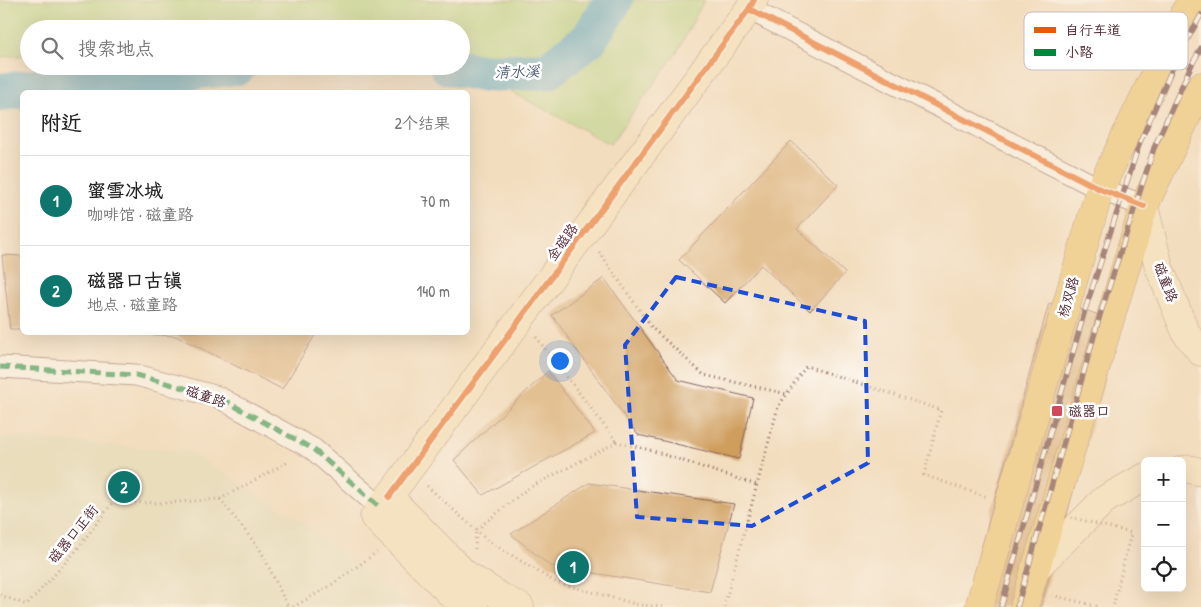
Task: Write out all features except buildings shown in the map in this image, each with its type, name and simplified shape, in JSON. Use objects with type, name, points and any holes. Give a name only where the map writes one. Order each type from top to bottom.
[{"type":"main road","name":"杨双路","points":[[1185,12],[1191,0]]},
{"type":"main road","name":"金磁路","points":[[381,507],[751,4]]},
{"type":"main road","name":"杨双路","points":[[979,607],[1100,189],[1157,70]]},
{"type":"main road","points":[[1030,588],[1144,206],[1201,86]]},
{"type":"main road","name":"磁童路","points":[[1144,206],[1159,267],[1186,332],[1201,352]]},
{"type":"main road","points":[[1186,469],[1201,472]]},
{"type":"main road","points":[[1030,588],[1104,500],[1141,479]]},
{"type":"main road","name":"磁童路","points":[[381,507],[395,538],[451,594],[474,607]]},
{"type":"main road","name":"磁童路","points":[[381,507],[465,574],[520,607]]},
{"type":"street","points":[[751,4],[1100,189],[1144,206]]},
{"type":"street","name":"磁童路","points":[[0,368],[136,375],[218,397],[313,449],[381,507]]},
{"type":"path","points":[[585,232],[652,328],[704,375],[787,394]]},
{"type":"path","points":[[521,318],[617,442],[650,450],[757,485]]},
{"type":"path","points":[[724,607],[778,407],[806,366],[941,410],[924,475],[994,500]]},
{"type":"path","points":[[474,558],[476,530],[527,489],[617,442]]},
{"type":"path","points":[[409,470],[487,540],[555,582],[639,605],[663,607]]},
{"type":"path","points":[[220,499],[261,551],[288,607]]},
{"type":"path","points":[[1066,516],[1131,534],[1113,607]]},
{"type":"path","points":[[293,607],[330,586],[395,538]]},
{"type":"path","points":[[1030,588],[1100,607]]},
{"type":"highlighted area","points":[[676,277],[865,321],[868,463],[752,526],[637,517],[625,345]]},
{"type":"shaded area","points":[[0,436],[190,452],[304,523],[412,607],[0,607]]},
{"type":"green space","points":[[0,0],[704,0],[677,52],[610,144],[470,70],[470,20],[20,20],[20,56],[0,57]]},
{"type":"waterway","name":"清水溪","points":[[470,71],[480,73],[547,71],[589,39],[614,0]]},
{"type":"waterway","name":"清水溪","points":[[0,92],[156,75]]},
{"type":"railway","points":[[1188,38],[1201,15]]},
{"type":"railway","points":[[1017,607],[1100,315],[1154,148],[1201,48]]},
{"type":"railway","points":[[1001,607],[1085,310],[1140,142],[1172,70]]},
{"type":"marked path","points":[[0,367],[136,375],[218,397],[313,449],[381,508]]},
{"type":"cycle path","points":[[389,497],[754,0]]},
{"type":"cycle path","points":[[749,9],[1100,189],[1144,206]]},
{"type":"place","name":"磁器口","points":[[1057,411]]},
{"type":"place","name":"磁器口古镇","points":[[124,487]]},
{"type":"place","name":"蜜雪冰城","points":[[573,567]]}]
